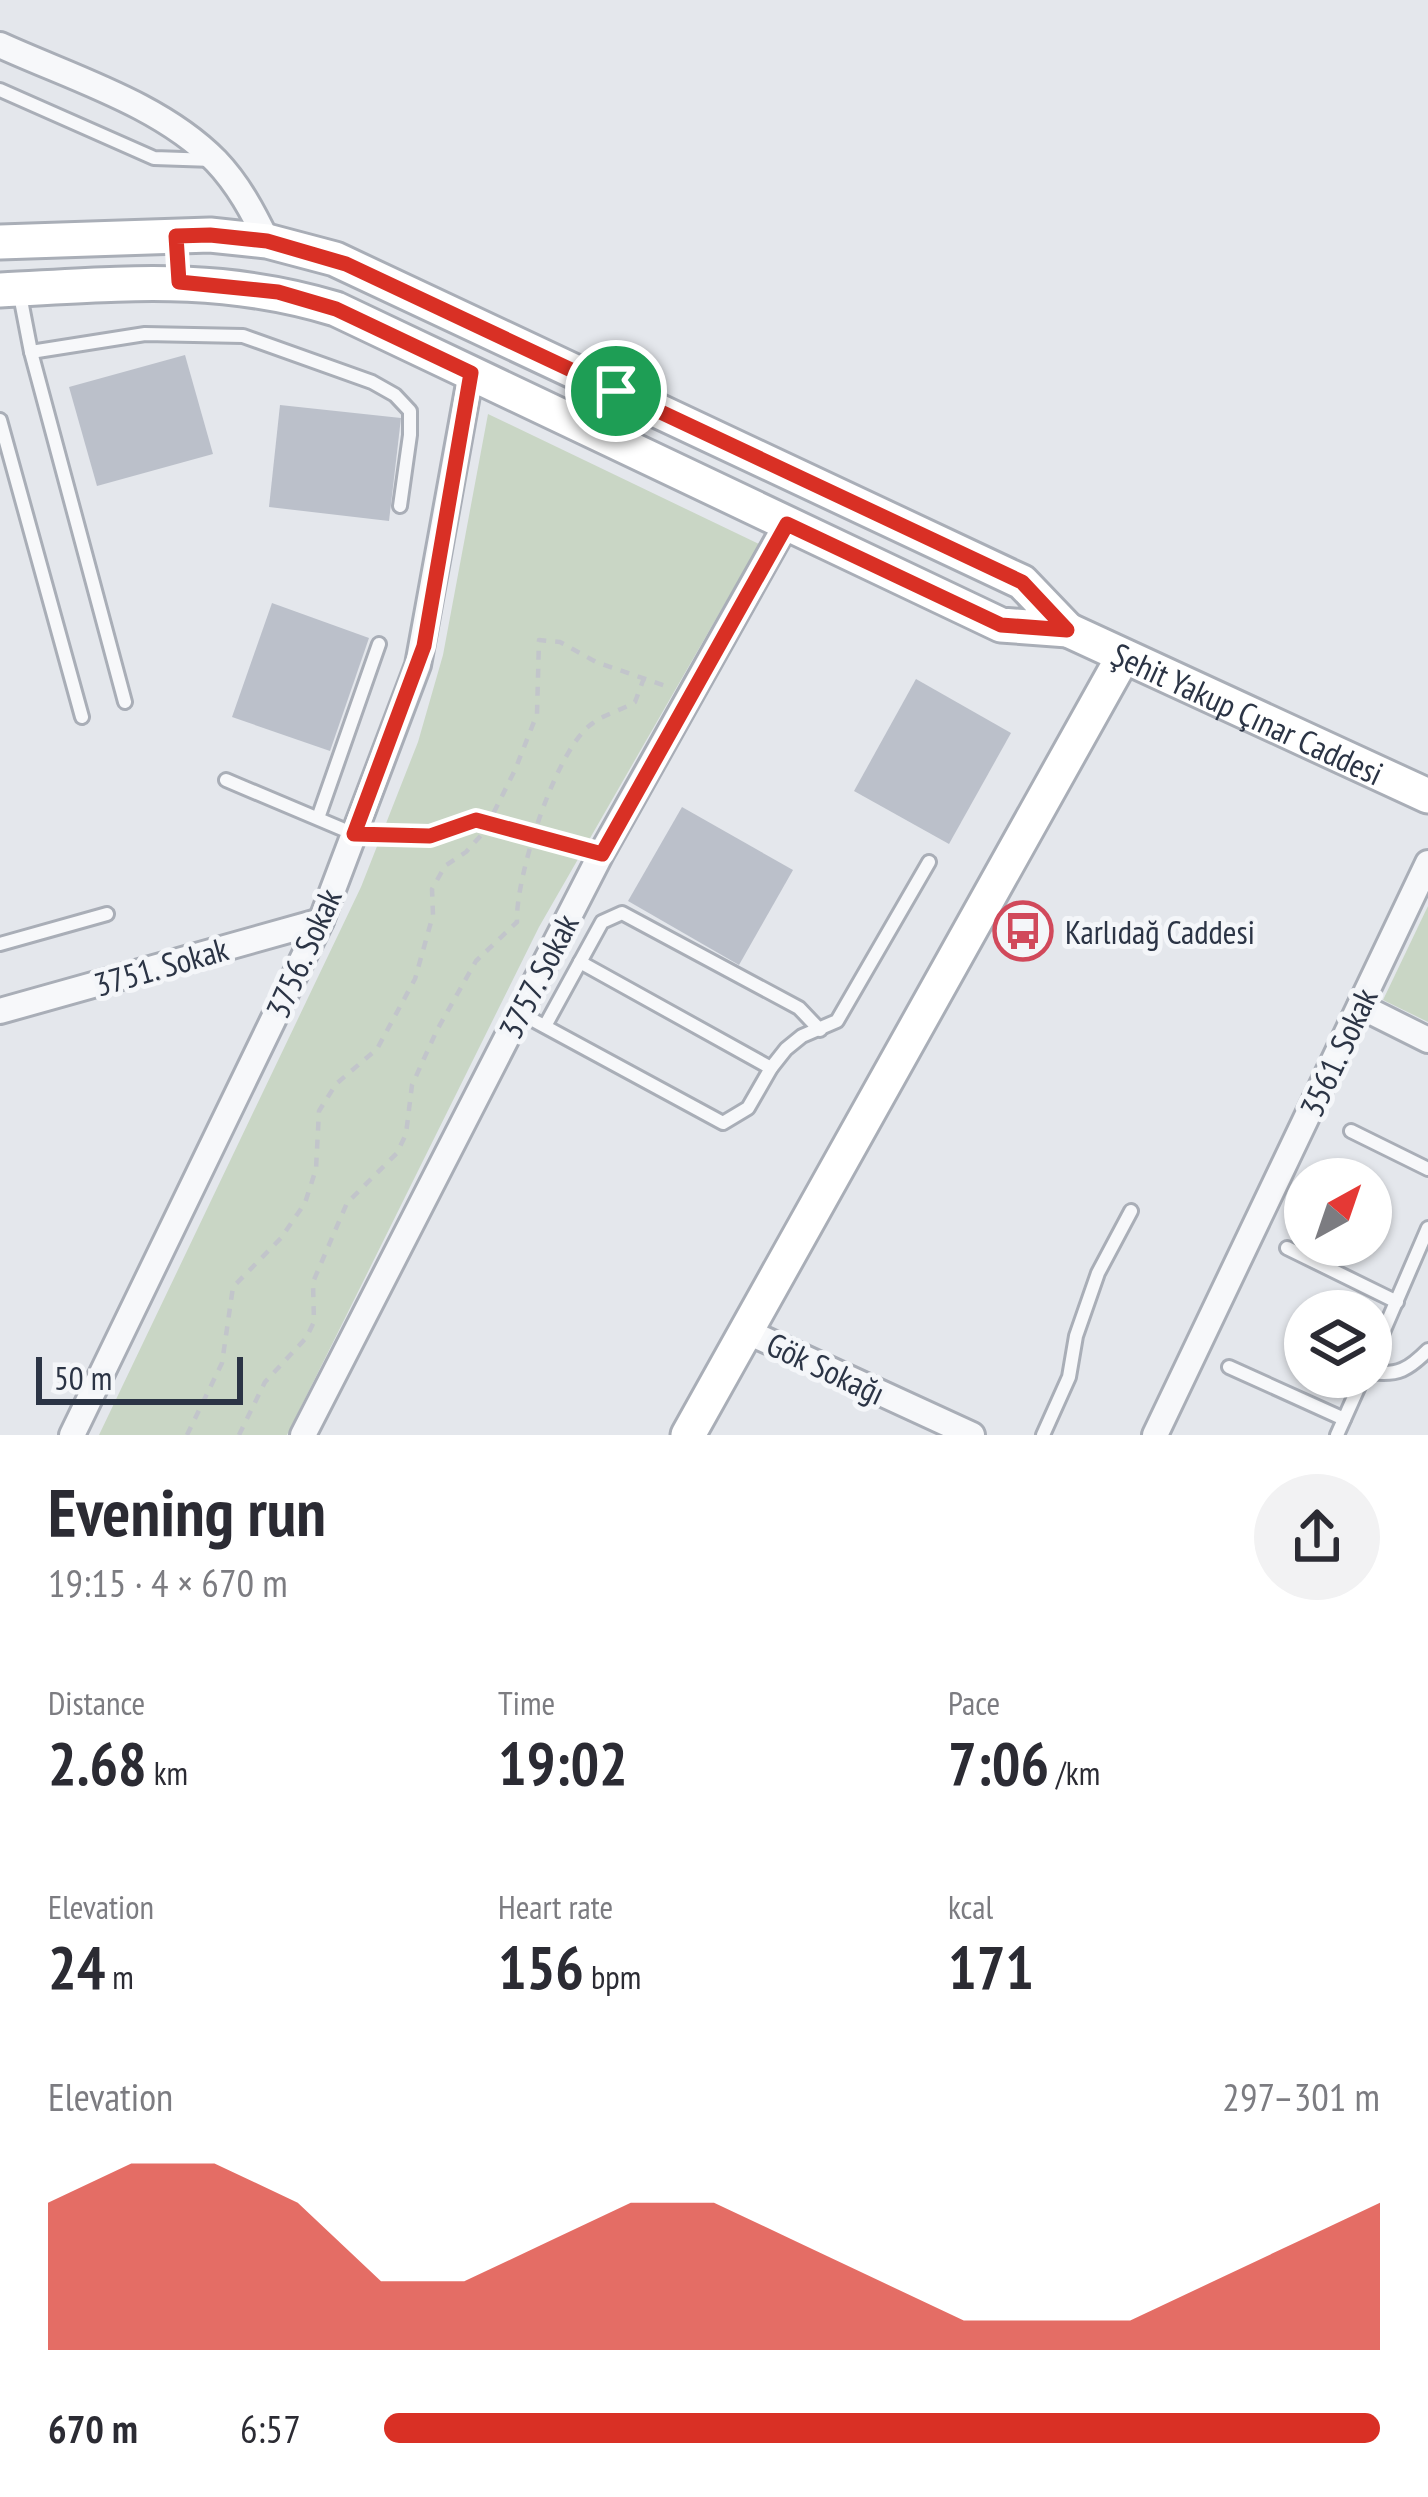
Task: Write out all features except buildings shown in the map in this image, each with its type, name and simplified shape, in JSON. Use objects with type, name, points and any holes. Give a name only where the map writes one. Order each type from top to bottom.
[{"type":"main road","points":[[176,236],[179,282]]},
{"type":"main road","points":[[0,242],[176,236],[267,241],[346,264],[1022,582],[1067,630]]},
{"type":"main road","points":[[9,290],[179,282],[278,292],[317,303],[1001,625],[1067,630]]},
{"type":"main road","name":"Şehit Yakup Çınar Caddesi","points":[[1067,630],[1428,796]]},
{"type":"main road","points":[[688,1435],[1123,657]]},
{"type":"street","points":[[0,45],[165,121],[215,160],[244,196],[267,241]]},
{"type":"street","name":"3756. Sokak","points":[[73,1435],[321,921],[354,834],[424,646],[471,373]]},
{"type":"street","name":"3757. Sokak","points":[[303,1435],[602,854],[787,524]]},
{"type":"street","name":"3561. Sokak","points":[[1155,1435],[1428,863]]},
{"type":"street","name":"3751. Sokak","points":[[0,1011],[321,921]]},
{"type":"street","points":[[1360,1006],[1428,1040]]},
{"type":"street","name":"Gök Sokağı","points":[[746,1331],[972,1435]]},
{"type":"lane","points":[[0,90],[154,158],[215,160]]},
{"type":"lane","points":[[9,290],[31,352],[125,702]]},
{"type":"lane","points":[[31,352],[145,334],[243,336],[372,382],[395,395],[410,411],[400,506]]},
{"type":"lane","points":[[0,420],[82,717]]},
{"type":"lane","points":[[318,818],[379,644]]},
{"type":"lane","points":[[226,780],[354,834]]},
{"type":"lane","points":[[519,1012],[723,1123],[748,1108],[771,1068],[802,1036],[837,1021],[929,862]]},
{"type":"lane","points":[[545,1026],[602,922],[622,913],[800,1008],[820,1030]]},
{"type":"lane","points":[[0,944],[107,914]]},
{"type":"lane","points":[[580,962],[771,1068]]},
{"type":"lane","points":[[1351,1131],[1428,1169]]},
{"type":"lane","points":[[1043,1435],[1069,1377],[1076,1336],[1098,1273],[1131,1211]]},
{"type":"lane","points":[[1392,1313],[1428,1230]]},
{"type":"lane","points":[[1324,1266],[1397,1302]]},
{"type":"lane","points":[[1392,1375],[1409,1369],[1428,1351]]},
{"type":"lane","points":[[1229,1367],[1344,1419]]},
{"type":"lane","points":[[1337,1435],[1355,1398]]},
{"type":"path","points":[[187,1435],[222,1364],[233,1287],[281,1238],[305,1203],[316,1169],[319,1111],[336,1084],[377,1049],[415,979],[434,915],[432,889],[445,866],[466,852],[488,823],[537,715],[539,640],[560,643],[596,662],[692,694]]},
{"type":"path","points":[[238,1435],[265,1382],[306,1338],[314,1322],[314,1282],[347,1203],[397,1153],[406,1134],[412,1085],[436,1030],[476,961],[517,922],[516,901],[534,834],[578,740],[592,723],[635,702],[644,678]]},
{"type":"path","points":[[354,834],[430,836],[476,820],[602,854]]},
{"type":"green space","points":[[488,414],[759,544],[539,927],[287,1435],[99,1435],[361,887],[418,742],[443,655]]},
{"type":"green space","points":[[1428,906],[1428,1022],[1383,1000]]},
{"type":"place","name":"Karlıdağ Caddesi","points":[[1023,931]]},
{"type":"route","points":[[176,236],[267,241],[335,259],[616,391],[1022,582],[1067,630],[1001,625],[787,524],[602,854],[476,820],[430,836],[354,834],[424,646],[471,373],[336,309],[278,292],[179,282],[176,236]]}]
